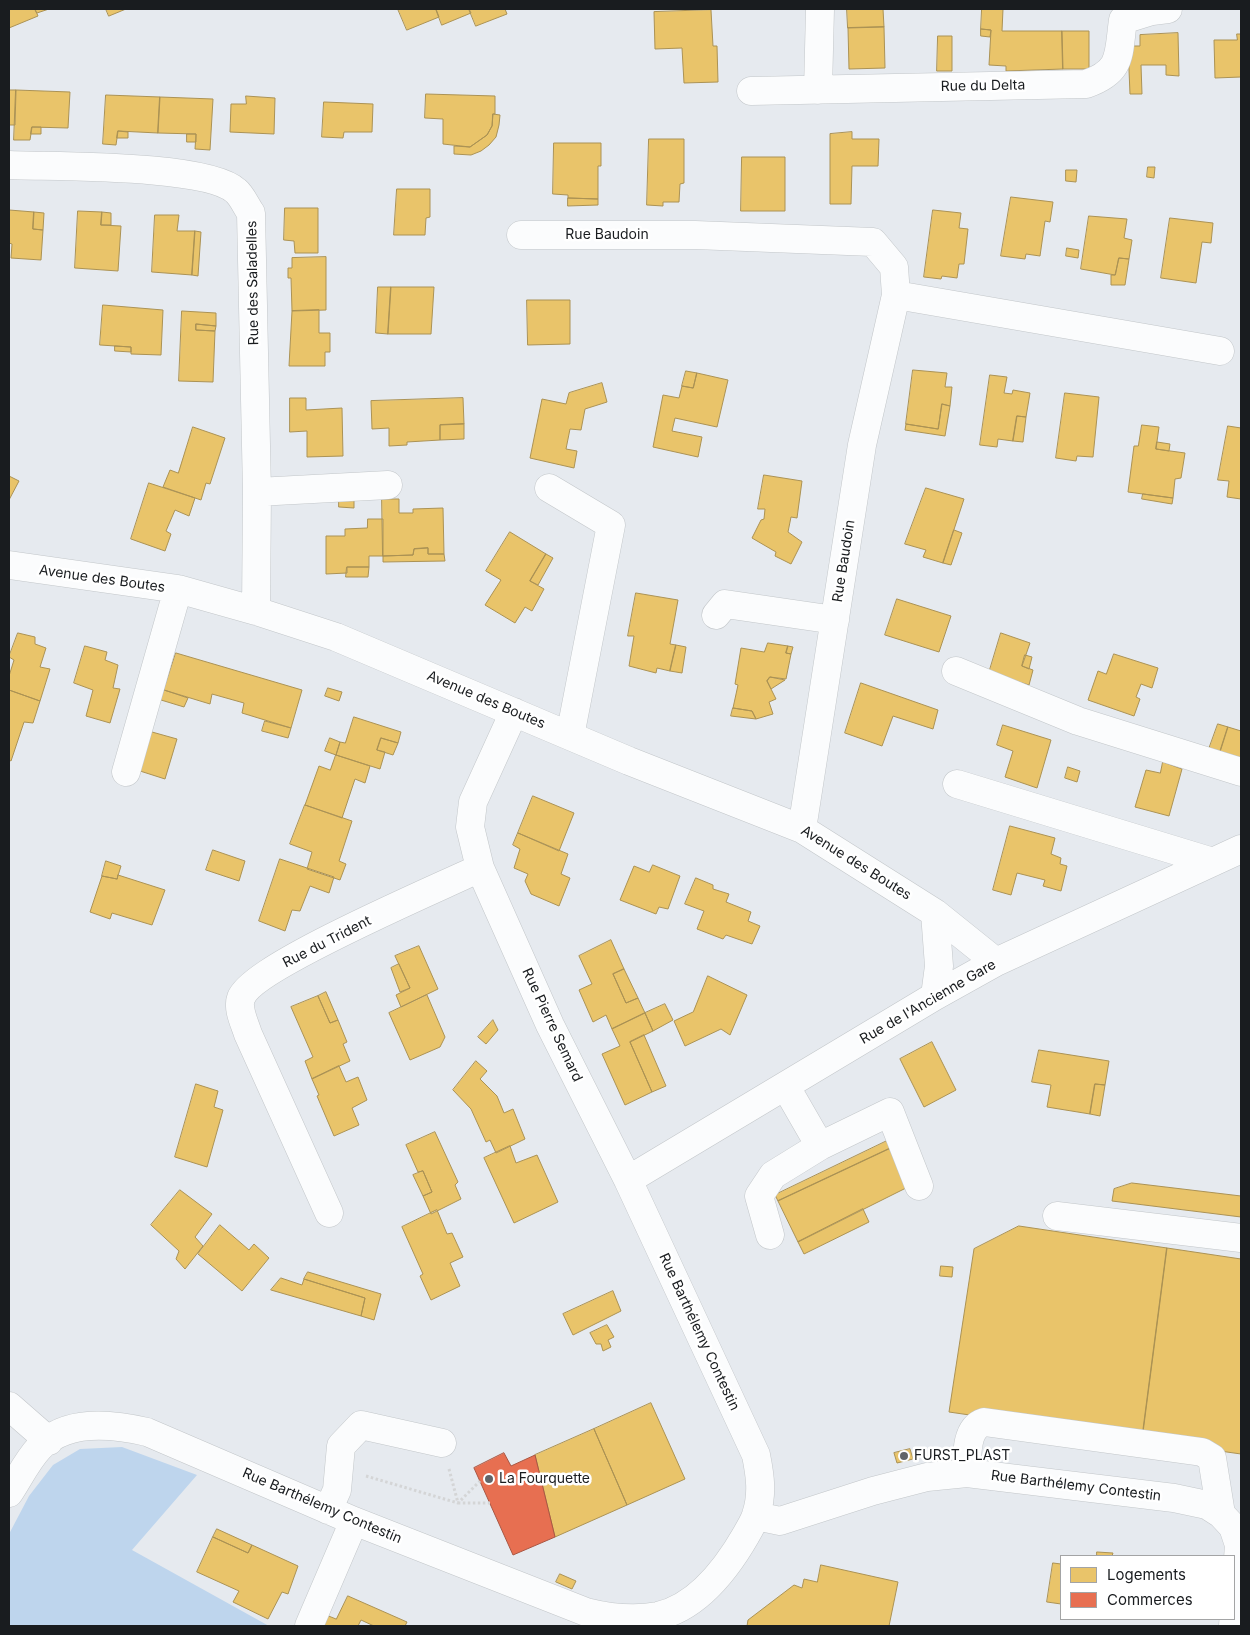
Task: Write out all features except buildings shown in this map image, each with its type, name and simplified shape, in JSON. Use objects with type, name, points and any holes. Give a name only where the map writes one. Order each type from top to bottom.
[{"type":"street","points":[[818,90],[820,9]]},
{"type":"street","name":"Rue du Delta","points":[[751,91],[1086,84],[1109,74],[1117,60],[1123,20],[1152,11],[1168,9]]},
{"type":"street","name":"Rue des Saladelles","points":[[9,165],[182,172],[213,179],[236,191],[251,213],[257,492],[256,610]]},
{"type":"street","name":"Rue Baudoin","points":[[521,234],[694,235],[873,242],[894,267],[896,295],[862,445],[802,829]]},
{"type":"street","points":[[896,295],[1220,351]]},
{"type":"street","points":[[257,492],[388,485]]},
{"type":"street","points":[[549,488],[611,525],[570,736]]},
{"type":"street","name":"Avenue des Boutes","points":[[9,565],[178,589],[256,610],[336,637],[570,736],[802,829],[935,913],[996,962]]},
{"type":"street","points":[[126,772],[178,589]]},
{"type":"street","points":[[716,615],[725,604],[835,620]]},
{"type":"street","points":[[956,671],[1078,721],[1241,772]]},
{"type":"street","points":[[480,868],[470,827],[474,802],[514,712]]},
{"type":"street","points":[[957,784],[1213,862]]},
{"type":"street","name":"Rue de l'Ancienne Gare","points":[[628,1180],[935,996],[996,962],[1241,849]]},
{"type":"street","name":"Rue Pierre Semard","points":[[480,868],[550,1025],[628,1180]]},
{"type":"street","name":"Rue du Trident","points":[[329,1213],[248,1034],[240,1010],[241,998],[258,980],[300,952],[480,868]]},
{"type":"street","points":[[935,913],[939,966],[935,996]]},
{"type":"street","points":[[786,1087],[820,1146]]},
{"type":"street","points":[[770,1235],[759,1196],[773,1175],[820,1146],[890,1112],[919,1186]]},
{"type":"street","name":"Rue Barthélemy Contestin","points":[[9,1493],[18,1462],[63,1432],[91,1425],[119,1425],[148,1432],[354,1521],[586,1612],[608,1618],[663,1621],[720,1576],[756,1516],[761,1489],[756,1455],[628,1180]]},
{"type":"street","points":[[1057,1216],[1241,1238]]},
{"type":"street","points":[[9,1406],[49,1441]]},
{"type":"street","points":[[967,1473],[967,1451],[973,1430],[978,1424],[984,1422],[1202,1452],[1212,1458],[1221,1514]]},
{"type":"street","points":[[328,1510],[337,1490],[341,1446],[361,1425],[442,1443]]},
{"type":"street","name":"Rue Barthélemy Contestin","points":[[756,1516],[780,1521],[873,1491],[927,1477],[967,1473],[1174,1498],[1207,1505],[1221,1514],[1233,1526],[1240,1543],[1235,1602]]},
{"type":"street","points":[[308,1626],[354,1521]]},
{"type":"path","points":[[442,1443],[458,1503]]},
{"type":"path","points":[[340,1469],[458,1503],[490,1503]]},
{"type":"path","points":[[458,1503],[480,1481]]},
{"type":"shaded area","points":[[122,1447],[197,1475],[132,1550],[269,1626],[9,1626],[9,1534],[29,1496],[53,1465],[80,1449]]},
{"type":"place","name":"FURST_PLAST","points":[[904,1456]]},
{"type":"place","name":"La Fourquette","points":[[489,1479]]}]
